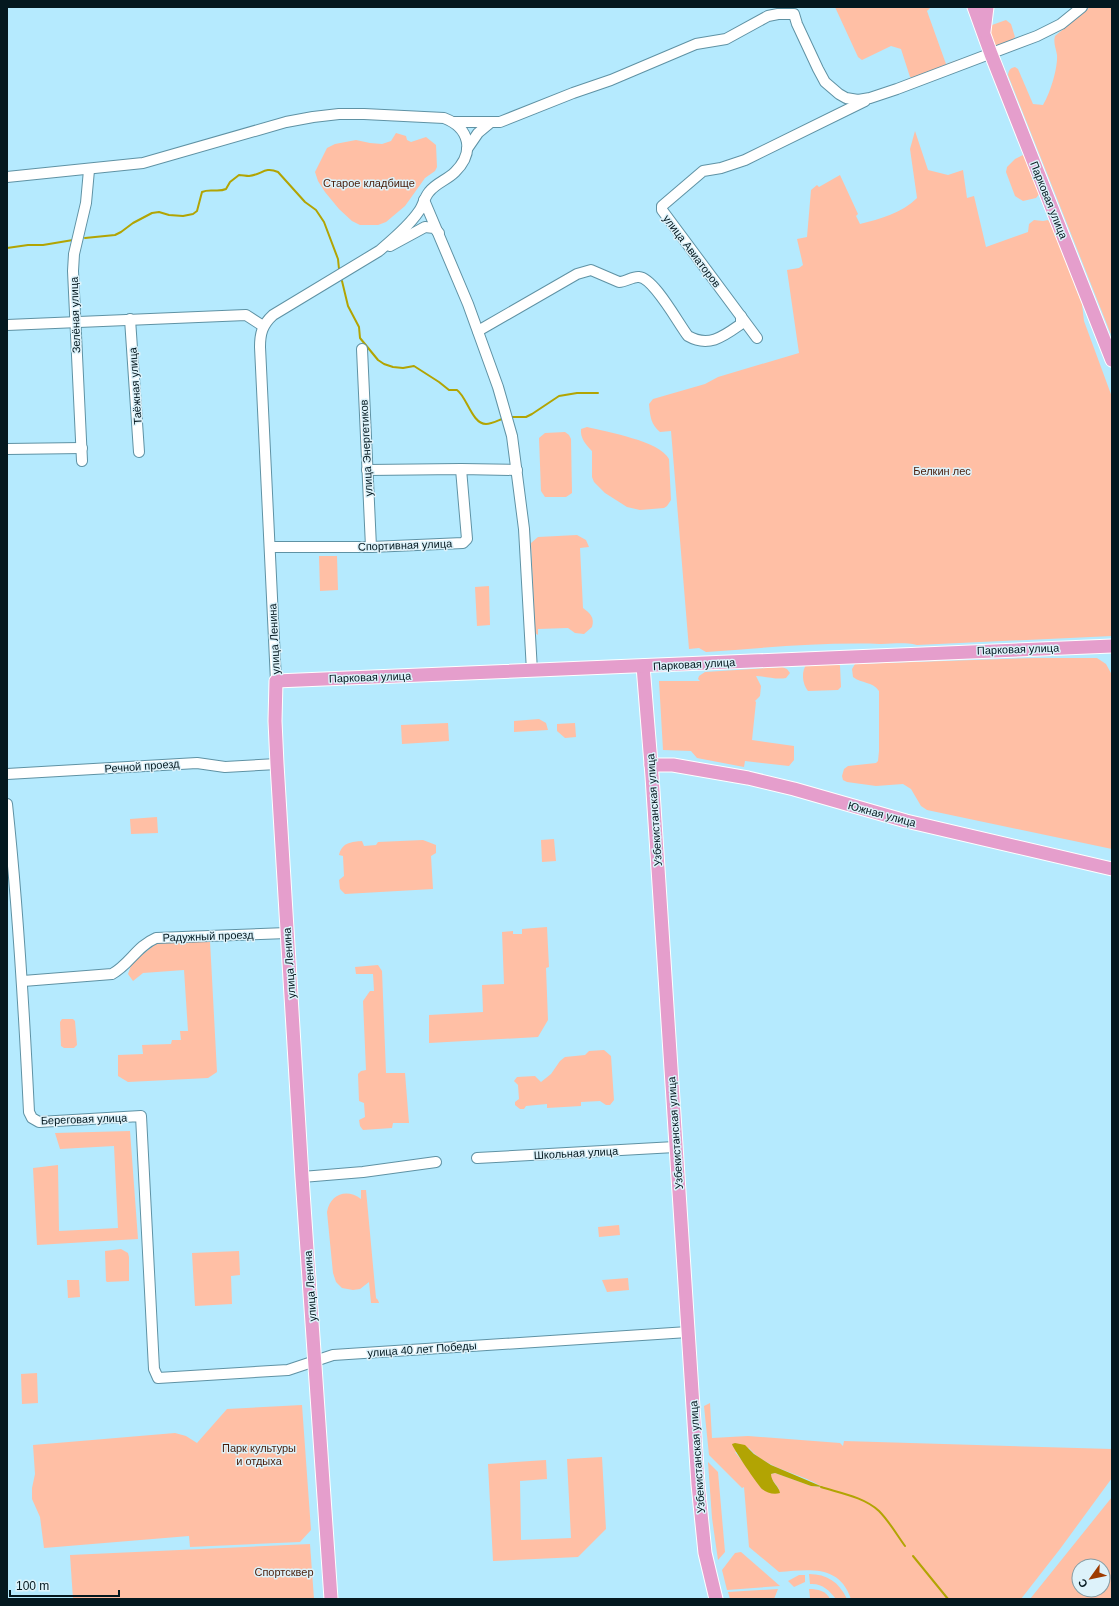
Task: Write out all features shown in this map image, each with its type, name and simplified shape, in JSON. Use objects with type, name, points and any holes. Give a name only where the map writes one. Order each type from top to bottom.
[{"type":"main road","name":"Парковая улица","points":[[974,7],[991,54],[1112,360]]},
{"type":"main road","points":[[986,41],[984,28],[987,7]]},
{"type":"main road","name":"Парковая улица","points":[[276,681],[1112,646]]},
{"type":"main road","name":"Узбекистанская улица","points":[[643,666],[652,765],[701,1515],[708,1568],[716,1599]]},
{"type":"main road","name":"улица Ленина","points":[[276,681],[275,721],[287,933],[314,1361],[331,1599]]},
{"type":"main road","name":"Южная улица","points":[[652,765],[673,765],[748,778],[794,789],[906,821],[1112,869]]},
{"type":"street","points":[[454,122],[500,122],[611,80],[696,44],[726,39],[768,16],[778,14],[794,14],[797,24],[818,69],[831,88],[839,94],[852,99],[870,98],[991,54],[1046,32],[1071,17],[1082,7]]},
{"type":"street","name":"улица Авиаторов","points":[[757,338],[662,210],[662,206],[703,171],[722,168],[745,160],[870,98]]},
{"type":"street","points":[[7,177],[89,170],[143,163],[286,122],[313,116],[339,114],[428,116],[444,118],[454,122],[461,128],[468,141],[467,149]]},
{"type":"street","points":[[379,251],[414,218],[434,186],[455,172],[461,164],[467,149],[483,127],[490,123]]},
{"type":"street","name":"Зелёная улица","points":[[82,461],[74,322],[73,259],[86,203],[89,170]]},
{"type":"street","points":[[424,200],[466,297],[498,387],[509,424],[517,470],[525,535],[532,671]]},
{"type":"street","points":[[7,325],[246,315],[263,326],[278,312],[379,251],[425,227],[434,228],[439,233]]},
{"type":"street","points":[[478,331],[577,274],[591,270],[619,282],[636,277],[648,280],[661,295],[688,336],[694,340],[703,342],[720,338],[741,324],[741,316]]},
{"type":"street","name":"Таёжная улица","points":[[130,319],[139,452]]},
{"type":"street","name":"улица Ленина","points":[[263,326],[260,337],[260,347],[276,681]]},
{"type":"street","name":"улица Энергетиков","points":[[362,349],[371,547]]},
{"type":"street","points":[[7,449],[82,448]]},
{"type":"street","name":"Спортивная улица","points":[[270,547],[371,547],[465,542],[467,539],[461,469]]},
{"type":"street","points":[[367,470],[517,470]]},
{"type":"street","name":"Речной проезд","points":[[7,774],[197,763],[225,767],[277,764]]},
{"type":"street","name":"Береговая улица","points":[[7,804],[13,855],[23,981],[29,1112],[32,1118],[39,1122],[141,1116],[154,1369],[158,1378]]},
{"type":"street","name":"Радужный проезд","points":[[23,981],[112,974],[118,971],[144,945],[156,938],[287,933]]},
{"type":"street","name":"Школьная улица","points":[[477,1158],[676,1148]]},
{"type":"street","points":[[302,1177],[363,1172],[436,1162]]},
{"type":"street","name":"улица 40 лет Победы","points":[[158,1378],[288,1370],[329,1355],[338,1354],[688,1332]]},
{"type":"green space","points":[[835,7],[931,7],[927,11],[946,64],[960,59],[962,62],[917,79],[910,77],[901,49],[891,46],[862,60],[858,57]]},
{"type":"green space","points":[[1090,7],[1112,7],[1112,337],[1008,75],[1012,68],[1015,67],[1018,69],[1033,104],[1043,105],[1051,88],[1055,74],[1057,55],[1054,43],[1055,36]]},
{"type":"green space","points":[[1006,20],[1011,24],[1015,37],[1005,44],[993,45],[988,33],[992,25]]},
{"type":"green space","name":"Белкин лес","points":[[915,131],[928,170],[948,175],[963,170],[967,198],[974,196],[986,247],[1028,232],[1029,224],[1034,220],[1048,220],[1055,230],[1082,304],[1084,321],[1112,397],[1112,636],[917,645],[903,643],[837,644],[706,652],[699,648],[689,649],[671,431],[660,432],[657,429],[652,420],[649,404],[653,399],[705,384],[718,377],[799,353],[787,270],[799,268],[803,265],[797,239],[807,237],[811,190],[817,185],[819,187],[840,175],[858,214],[856,216],[860,224],[883,218],[898,212],[917,198],[910,149]]},
{"type":"green space","name":"Старое кладбище","points":[[396,133],[406,136],[407,140],[411,142],[426,137],[436,145],[437,167],[435,171],[425,178],[405,206],[386,222],[378,225],[360,225],[352,221],[339,209],[325,192],[318,181],[315,172],[327,148],[335,144],[356,140],[382,144],[391,141]]},
{"type":"green space","points":[[1023,155],[1025,156],[1040,193],[1036,198],[1023,201],[1015,196],[1006,172],[1007,167],[1015,159]]},
{"type":"green space","points":[[587,427],[644,442],[664,453],[669,459],[671,500],[667,506],[664,508],[640,510],[627,507],[605,493],[594,482],[592,477],[592,451],[581,435],[581,429]]},
{"type":"green space","points":[[565,432],[571,439],[572,493],[566,497],[545,497],[541,491],[539,438],[545,433]]},
{"type":"green space","points":[[577,535],[586,540],[589,547],[580,548],[583,608],[591,616],[593,621],[592,627],[584,634],[575,633],[568,628],[538,629],[538,635],[535,633],[531,543],[538,537]]},
{"type":"green space","points":[[319,556],[337,556],[338,590],[320,591]]},
{"type":"green space","points":[[489,586],[490,625],[477,626],[475,587]]},
{"type":"green space","points":[[1034,658],[1097,658],[1106,664],[1112,675],[1112,849],[927,810],[921,806],[911,789],[903,784],[876,786],[847,782],[843,780],[842,776],[844,769],[848,766],[876,763],[878,761],[879,691],[870,684],[853,677],[852,669],[855,664]]},
{"type":"green space","points":[[807,664],[839,664],[841,687],[838,690],[808,691],[804,685],[803,677]]},
{"type":"green space","points":[[782,667],[787,669],[790,673],[786,678],[778,679],[756,676],[761,686],[760,696],[755,701],[752,740],[794,746],[794,760],[789,766],[745,761],[744,767],[697,758],[691,751],[663,750],[659,681],[700,681],[698,679],[699,676],[705,672]]},
{"type":"green space","points":[[539,719],[546,723],[548,730],[514,732],[514,721]]},
{"type":"green space","points":[[448,723],[449,741],[402,744],[401,725]]},
{"type":"green space","points":[[575,723],[576,737],[565,738],[557,731],[557,724]]},
{"type":"green space","points":[[157,817],[158,833],[131,834],[130,819]]},
{"type":"green space","points":[[554,839],[556,861],[542,862],[541,840]]},
{"type":"green space","points":[[423,840],[436,845],[436,853],[431,856],[433,889],[345,894],[340,889],[339,880],[344,876],[343,856],[339,855],[342,847],[345,845],[351,842],[362,841],[364,846],[376,845],[378,842]]},
{"type":"green space","points":[[547,927],[549,967],[546,968],[548,1020],[538,1037],[429,1043],[429,1015],[483,1012],[482,985],[504,984],[502,932],[513,931],[513,934],[522,934],[522,929]]},
{"type":"green space","points":[[210,941],[217,1072],[208,1078],[128,1082],[118,1076],[118,1055],[143,1054],[142,1045],[171,1044],[172,1040],[181,1040],[180,1031],[188,1031],[184,970],[143,973],[133,981],[128,974],[132,963],[157,943]]},
{"type":"green space","points":[[378,965],[382,971],[386,1073],[405,1073],[409,1123],[393,1123],[392,1128],[363,1130],[360,1126],[359,1120],[365,1117],[364,1103],[359,1101],[358,1074],[361,1071],[366,1070],[363,1001],[370,991],[374,991],[373,974],[356,974],[355,967]]},
{"type":"green space","points":[[62,1019],[73,1019],[75,1021],[77,1045],[74,1048],[64,1048],[61,1046],[60,1022]]},
{"type":"green space","points":[[604,1050],[611,1056],[614,1100],[610,1105],[606,1105],[600,1101],[581,1102],[581,1106],[547,1108],[547,1104],[526,1106],[524,1109],[520,1109],[515,1105],[515,1102],[519,1099],[518,1085],[514,1081],[517,1077],[535,1076],[541,1082],[551,1074],[560,1061],[565,1057],[585,1055],[589,1051]]},
{"type":"green space","points":[[130,1131],[138,1239],[37,1245],[33,1168],[58,1165],[59,1231],[118,1228],[114,1146],[60,1149],[55,1133]]},
{"type":"green space","points":[[361,1190],[366,1190],[376,1298],[379,1303],[371,1303],[369,1282],[360,1289],[353,1290],[342,1288],[336,1282],[333,1273],[327,1212],[329,1206],[335,1197],[340,1195],[350,1194],[361,1199]]},
{"type":"green space","points":[[619,1225],[620,1235],[599,1237],[598,1227]]},
{"type":"green space","points":[[121,1249],[128,1253],[129,1257],[129,1281],[107,1282],[105,1251]]},
{"type":"green space","points":[[239,1251],[240,1275],[231,1276],[232,1304],[195,1306],[192,1253]]},
{"type":"green space","points":[[628,1278],[629,1290],[607,1292],[602,1280]]},
{"type":"green space","points":[[67,1280],[79,1280],[80,1297],[68,1298]]},
{"type":"green space","points":[[37,1373],[38,1403],[22,1404],[21,1374]]},
{"type":"green space","points":[[710,1403],[712,1438],[748,1436],[840,1443],[843,1446],[844,1441],[1112,1449],[1112,1478],[1021,1599],[851,1599],[846,1588],[839,1580],[831,1575],[812,1570],[779,1572],[749,1547],[744,1487],[742,1488],[709,1455],[704,1406]],"holes":[[[749,1448],[756,1455],[774,1466],[822,1487],[811,1486],[775,1473],[771,1474],[771,1478],[779,1489],[761,1488],[735,1452]]]},
{"type":"green space","name":"Парк культуры и отдыха","points":[[302,1405],[311,1530],[300,1542],[190,1547],[189,1536],[44,1548],[40,1517],[32,1499],[32,1488],[35,1474],[33,1445],[175,1433],[186,1436],[197,1443],[227,1409]]},
{"type":"green space","points":[[602,1457],[606,1529],[578,1557],[493,1561],[488,1464],[546,1460],[547,1479],[520,1481],[521,1540],[571,1538],[567,1459]]},
{"type":"green space","points":[[708,1462],[718,1472],[725,1552],[718,1560],[712,1518]]},
{"type":"green space","points":[[1112,1497],[1112,1599],[1030,1599]]},
{"type":"green space","name":"Спортсквер","points":[[310,1544],[314,1599],[73,1599],[70,1555]]},
{"type":"green space","points":[[741,1552],[780,1586],[727,1590],[722,1570],[735,1553]]},
{"type":"green space","points":[[809,1574],[827,1577],[832,1580],[844,1593],[847,1599],[836,1599],[822,1586],[810,1584]]},
{"type":"green space","points":[[799,1575],[805,1575],[805,1582],[794,1587],[788,1581]]},
{"type":"green space","points":[[778,1589],[774,1599],[730,1599],[728,1592]]},
{"type":"green space","points":[[809,1589],[821,1591],[830,1599],[812,1599],[810,1598]]},
{"type":"shaded area","points":[[735,1443],[745,1445],[754,1454],[771,1465],[823,1487],[811,1486],[775,1473],[771,1474],[771,1477],[780,1493],[773,1494],[766,1492],[751,1475],[733,1447],[732,1444]]},
{"type":"waterway","points":[[85,238],[115,235],[152,213],[159,212],[169,215],[183,216],[193,214],[197,211],[202,192],[208,190],[220,191],[226,189],[230,182],[239,175],[249,176],[266,170],[273,170],[278,172],[305,202],[316,210],[324,222],[338,259],[339,269]]},
{"type":"waterway","points":[[7,248],[28,245],[43,245],[73,240]]},
{"type":"waterway","points":[[342,281],[348,306],[359,327],[360,338],[378,360],[393,367],[403,368],[414,366],[449,390],[457,390],[461,393],[473,415],[481,423],[488,424],[502,419]]},
{"type":"waterway","points":[[512,417],[526,417],[559,396],[577,393],[598,393]]},
{"type":"waterway","points":[[821,1487],[852,1496],[873,1506],[886,1519],[905,1546]]},
{"type":"waterway","points":[[913,1556],[948,1599]]}]
